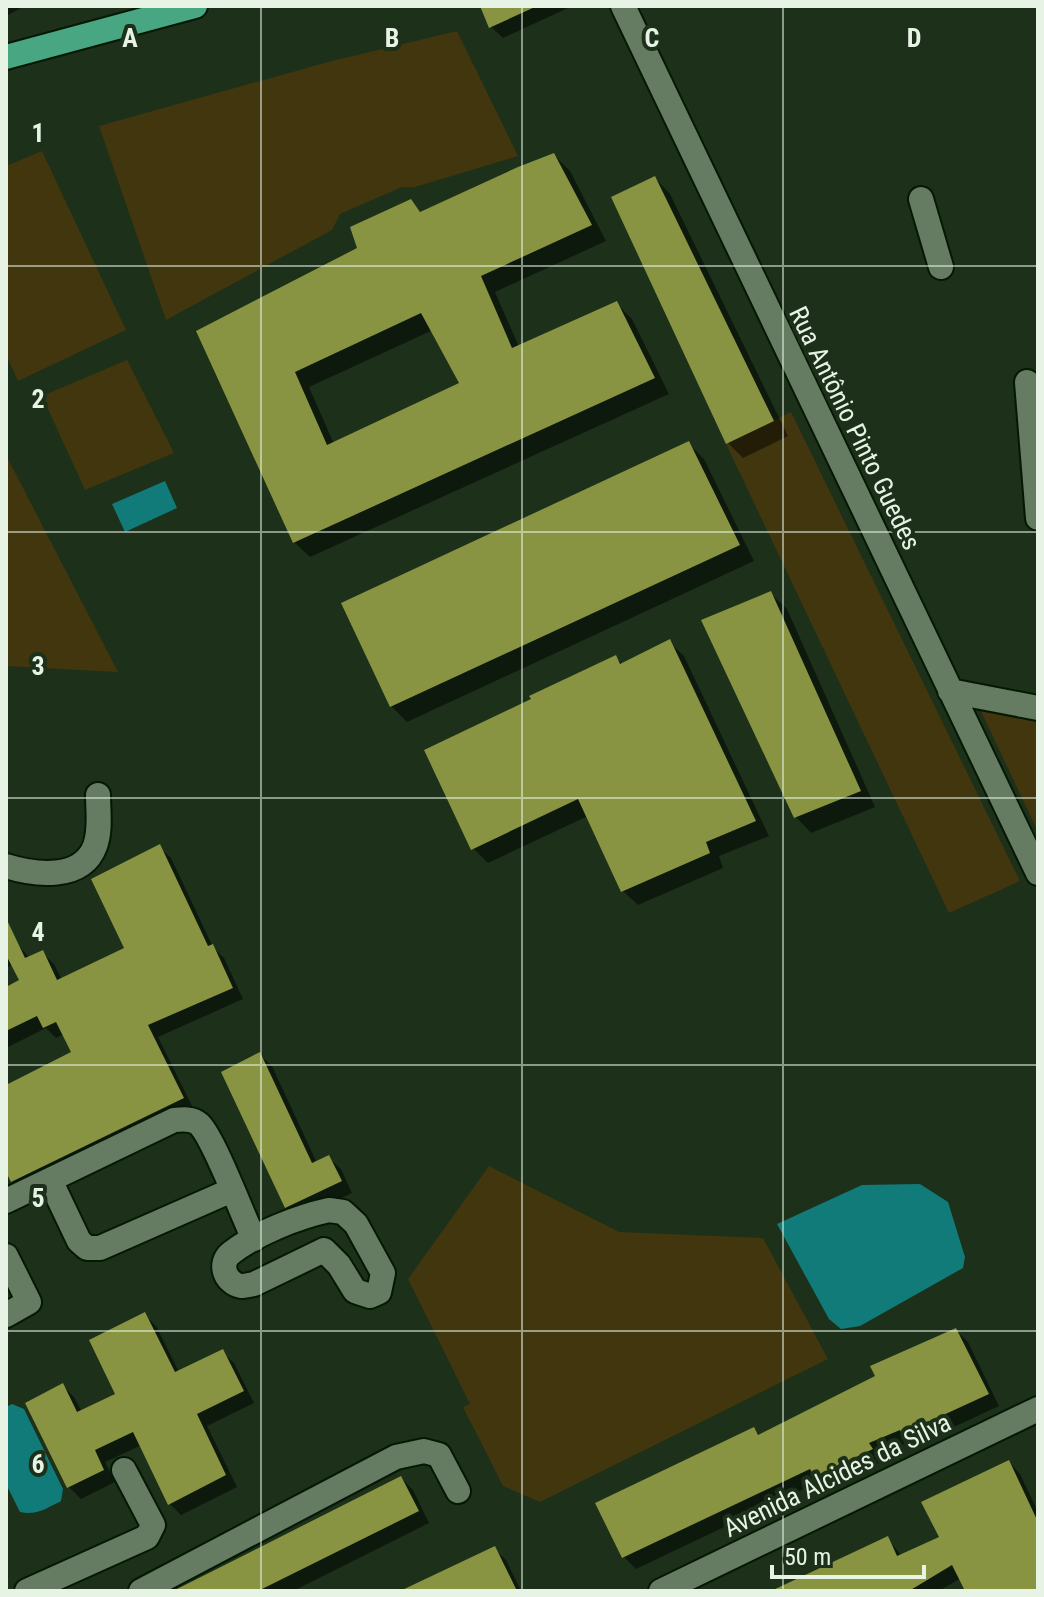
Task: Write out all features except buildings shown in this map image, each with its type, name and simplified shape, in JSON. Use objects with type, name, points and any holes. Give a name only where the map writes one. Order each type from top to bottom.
[{"type":"main road","points":[[6,57],[195,6]]},
{"type":"street","name":"Rua Antônio Pinto Guedes","points":[[623,6],[1038,873]]},
{"type":"street","points":[[921,199],[941,267]]},
{"type":"street","points":[[1027,382],[1038,518]]},
{"type":"street","points":[[950,691],[1038,708]]},
{"type":"street","points":[[6,866],[21,871],[53,874],[77,867],[89,858],[99,828],[98,795]]},
{"type":"street","points":[[6,1201],[174,1120],[187,1119],[199,1124],[254,1239]]},
{"type":"street","points":[[50,1180],[79,1241],[87,1248],[100,1248],[232,1190]]},
{"type":"street","points":[[329,1210],[343,1212],[360,1231],[383,1273],[383,1283],[379,1292],[370,1296],[361,1295],[324,1250],[254,1284],[241,1286],[230,1281],[224,1271],[224,1261],[228,1255],[254,1239],[312,1214],[329,1210]]},
{"type":"street","points":[[6,1256],[29,1302],[6,1315]]},
{"type":"street","name":"Avenida Alcides da Silva","points":[[661,1591],[1038,1409]]},
{"type":"street","points":[[141,1591],[396,1457],[424,1451],[439,1455],[458,1491]]},
{"type":"street","points":[[27,1591],[147,1537],[152,1531],[153,1525],[124,1470]]},
{"type":"shaded area","points":[[457,31],[518,156],[415,187],[402,187],[340,214],[332,230],[166,320],[99,126],[328,62]]},
{"type":"shaded area","points":[[42,151],[126,330],[18,381],[6,355],[6,166]]},
{"type":"shaded area","points":[[127,360],[174,453],[85,490],[42,396]]},
{"type":"shaded area","points":[[791,412],[1020,881],[949,913],[726,444]]},
{"type":"shaded area","points":[[6,455],[118,672],[6,666]]},
{"type":"shaded area","points":[[980,709],[1038,720],[1038,832]]},
{"type":"shaded area","points":[[489,1166],[619,1232],[763,1238],[828,1359],[540,1502],[503,1486],[463,1407],[470,1404],[408,1279]]},
{"type":"water","points":[[165,481],[177,508],[125,532],[112,504]]},
{"type":"water","points":[[920,1184],[948,1202],[965,1257],[963,1268],[860,1326],[841,1329],[829,1319],[777,1224],[862,1185]]},
{"type":"water","points":[[12,1404],[24,1409],[63,1489],[61,1501],[36,1512],[20,1512],[6,1484],[6,1407]]}]
